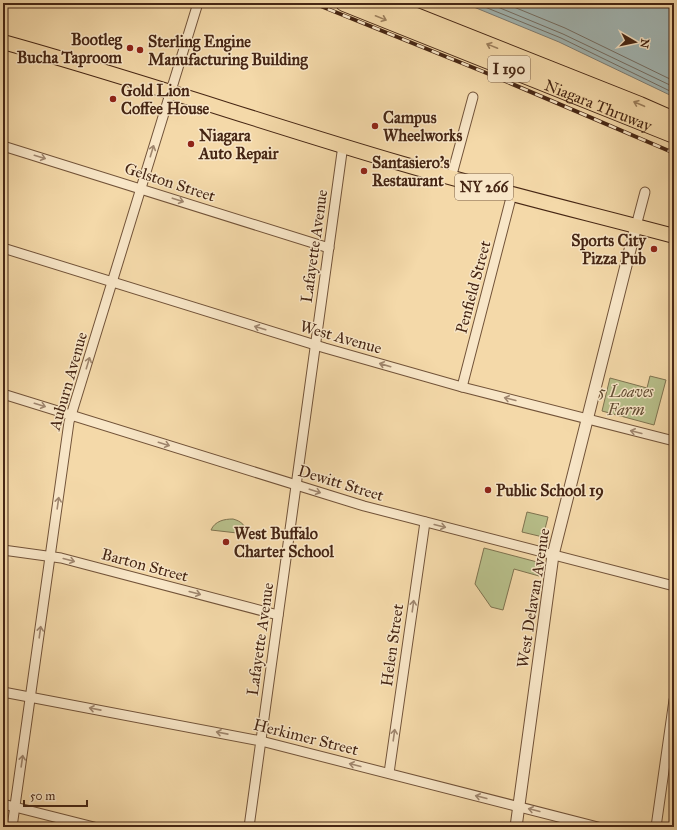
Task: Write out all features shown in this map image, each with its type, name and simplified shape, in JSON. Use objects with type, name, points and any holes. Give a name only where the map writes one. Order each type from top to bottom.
[{"type":"highway","name":"Niagara Thruway","points":[[344,3],[674,135]]},
{"type":"highway","name":"Niagara Thruway","points":[[382,3],[640,104],[674,120]]},
{"type":"main road","name":"NY 266","points":[[3,42],[451,178],[674,236]]},
{"type":"street","name":"Auburn Avenue","points":[[12,827],[69,422],[198,3]]},
{"type":"street","points":[[451,178],[473,97]]},
{"type":"street","name":"Lafayette Avenue","points":[[249,827],[343,145]]},
{"type":"street","name":"Gelston Street","points":[[3,146],[329,248]]},
{"type":"street","name":"West Delavan Avenue","points":[[516,827],[553,555],[645,192]]},
{"type":"street","name":"Penfield Street","points":[[462,387],[512,194]]},
{"type":"street","name":"West Avenue","points":[[3,248],[315,345],[462,387],[674,441]]},
{"type":"street","name":"Dewitt Street","points":[[3,394],[364,506],[674,586]]},
{"type":"street","name":"Helen Street","points":[[389,773],[424,522]]},
{"type":"street","name":"Barton Street","points":[[3,550],[50,556],[278,615]]},
{"type":"street","name":"Herkimer Street","points":[[3,692],[261,741],[598,827]]},
{"type":"street","points":[[656,827],[674,700]]},
{"type":"street","points":[[3,804],[94,827]]},
{"type":"green space","name":"5 Loaves Farm","points":[[650,376],[666,380],[654,425],[602,411],[610,378],[647,388]]},
{"type":"green space","points":[[527,512],[548,517],[543,537],[522,532]]},
{"type":"green space","points":[[233,519],[243,524],[246,529],[246,534],[211,530],[215,524],[220,521]]},
{"type":"green space","points":[[484,548],[541,563],[539,576],[514,569],[503,610],[491,607],[475,584]]},
{"type":"water","points":[[464,3],[674,3],[674,97],[559,42]]},
{"type":"railway","points":[[313,3],[484,72],[674,153]]},
{"type":"place","name":"Bootleg Bucha Taproom","points":[[130,48]]},
{"type":"place","name":"Sterling Engine Manufacturing Building","points":[[140,50]]},
{"type":"place","name":"Gold Lion Coffee House","points":[[113,99]]},
{"type":"place","name":"Campus Wheelworks","points":[[375,126]]},
{"type":"place","name":"Niagara Auto Repair","points":[[191,144]]},
{"type":"place","name":"Santasiero's Restaurant","points":[[364,171]]},
{"type":"place","name":"Sports City Pizza Pub","points":[[654,249]]},
{"type":"place","name":"Public School 19","points":[[488,490]]},
{"type":"place","name":"West Buffalo Charter School","points":[[226,542]]}]
